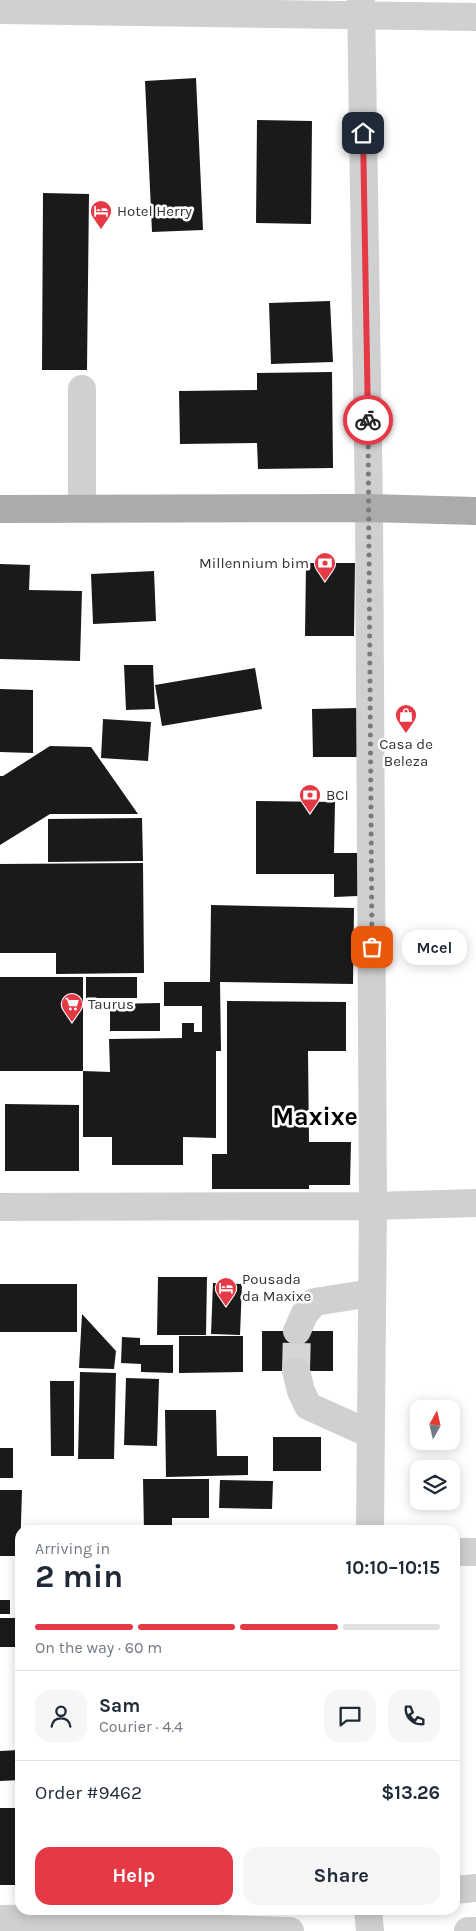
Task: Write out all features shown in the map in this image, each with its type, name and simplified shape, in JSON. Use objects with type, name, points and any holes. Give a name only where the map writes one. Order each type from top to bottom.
[{"type":"main road","points":[[0,509],[369,508],[476,511]]},
{"type":"street","points":[[0,10],[252,6],[361,7],[476,17]]},
{"type":"street","points":[[361,7],[369,508],[373,1206],[370,1525]]},
{"type":"street","points":[[82,389],[82,508]]},
{"type":"street","points":[[0,1207],[373,1206],[476,1203]]},
{"type":"street","points":[[297,1331],[304,1315],[314,1302],[372,1293]]},
{"type":"street","points":[[296,1371],[308,1406],[370,1434]]},
{"type":"street","points":[[460,1552],[476,1552]]},
{"type":"street","points":[[460,1890],[476,1888]]},
{"type":"street","points":[[106,1918],[116,1915]]},
{"type":"street","points":[[368,1915],[370,1931]]},
{"type":"street","points":[[0,1919],[106,1918],[149,1925],[189,1928],[290,1931]]},
{"type":"street","points":[[468,1931],[476,1931]]},
{"type":"building","points":[[196,78],[203,230],[152,232],[145,81]]},
{"type":"building","points":[[257,120],[312,121],[311,224],[256,223]]},
{"type":"building","points":[[43,193],[89,194],[87,370],[42,370]]},
{"type":"building","points":[[330,301],[333,362],[271,364],[269,303]]},
{"type":"building","points":[[332,372],[333,468],[258,469],[257,443],[180,444],[179,391],[257,390],[257,373]]},
{"type":"building","points":[[306,563],[355,563],[354,636],[305,636]]},
{"type":"building","points":[[0,564],[30,565],[29,590],[82,591],[80,661],[0,659]]},
{"type":"building","points":[[154,571],[156,621],[93,624],[91,574]]},
{"type":"building","points":[[124,665],[153,665],[155,709],[126,710]]},
{"type":"building","points":[[255,668],[262,709],[162,726],[155,685]]},
{"type":"building","points":[[0,689],[33,690],[33,753],[0,752]]},
{"type":"building","points":[[357,708],[357,757],[313,757],[312,709]]},
{"type":"building","points":[[103,719],[151,722],[148,761],[101,758]]},
{"type":"building","points":[[50,746],[91,747],[138,814],[50,814],[0,845],[0,776],[3,776]]},
{"type":"building","points":[[256,801],[335,802],[334,853],[358,853],[358,896],[334,897],[334,874],[256,874]]},
{"type":"building","points":[[142,818],[143,861],[48,862],[48,819]]},
{"type":"building","points":[[143,863],[144,973],[56,974],[56,953],[0,953],[0,864]]},
{"type":"building","points":[[211,905],[354,908],[353,984],[220,982],[221,1051],[216,1051],[216,1138],[183,1137],[183,1165],[112,1165],[112,1137],[83,1137],[83,1071],[110,1072],[109,1039],[182,1038],[182,1023],[194,1023],[194,1032],[202,1032],[202,1006],[164,1006],[164,982],[210,982]]},
{"type":"building","points":[[0,977],[83,977],[83,1071],[0,1071]]},
{"type":"building","points":[[86,977],[137,977],[137,998],[86,998]]},
{"type":"building","points":[[227,1001],[346,1002],[346,1051],[308,1051],[309,1142],[351,1142],[350,1185],[309,1185],[309,1189],[212,1189],[212,1154],[227,1154]]},
{"type":"building","points":[[160,1003],[160,1031],[110,1031],[110,1004]]},
{"type":"building","points":[[5,1104],[79,1105],[79,1171],[5,1171]]},
{"type":"building","points":[[158,1277],[207,1277],[206,1335],[157,1335]]},
{"type":"building","points":[[213,1283],[242,1284],[240,1335],[211,1334]]},
{"type":"building","points":[[0,1284],[77,1284],[77,1332],[0,1332]]},
{"type":"building","points":[[82,1314],[116,1351],[114,1369],[79,1368]]},
{"type":"building","points":[[262,1331],[333,1331],[333,1371],[262,1371]]},
{"type":"building","points":[[179,1336],[243,1336],[243,1372],[179,1373]]},
{"type":"building","points":[[122,1337],[140,1338],[140,1345],[173,1345],[173,1373],[141,1372],[141,1364],[121,1363]]},
{"type":"building","points":[[80,1372],[116,1373],[114,1459],[78,1459]]},
{"type":"building","points":[[126,1378],[159,1379],[157,1446],[124,1445]]},
{"type":"building","points":[[50,1381],[74,1381],[74,1456],[51,1456]]},
{"type":"building","points":[[165,1410],[216,1410],[217,1456],[248,1456],[248,1475],[166,1477]]},
{"type":"building","points":[[273,1437],[321,1437],[321,1471],[273,1471]]},
{"type":"building","points":[[0,1448],[13,1448],[13,1478],[0,1478]]},
{"type":"building","points":[[143,1479],[209,1479],[209,1518],[172,1518],[172,1525],[144,1525]]},
{"type":"building","points":[[220,1480],[273,1481],[272,1509],[219,1508]]},
{"type":"building","points":[[0,1490],[22,1490],[21,1525],[15,1525],[15,1556],[0,1556]]},
{"type":"building","points":[[0,1600],[10,1600],[10,1614],[0,1614]]},
{"type":"building","points":[[0,1618],[15,1618],[15,1647],[0,1647]]},
{"type":"building","points":[[15,1750],[15,1780],[0,1781],[0,1751]]},
{"type":"building","points":[[0,1808],[15,1808],[15,1885],[0,1885]]},
{"type":"tunnel","points":[[296,1371],[297,1331]]},
{"type":"way so far","points":[[368,420],[372,947]]},
{"type":"place","name":"Hotel Herry","points":[[101,230]]},
{"type":"place","name":"Millennium bim","points":[[325,582]]},
{"type":"place","name":"Casa de Beleza","points":[[406,734]]},
{"type":"place","name":"BCI","points":[[310,814]]},
{"type":"place","name":"Mcel","points":[[372,947]]},
{"type":"place","name":"Taurus","points":[[72,1023]]},
{"type":"place","name":"Pousada da Maxixe","points":[[226,1307]]},
{"type":"district","name":"Maxixe","points":[[315,1116]]},
{"type":"route","points":[[363,133],[368,420]]}]
